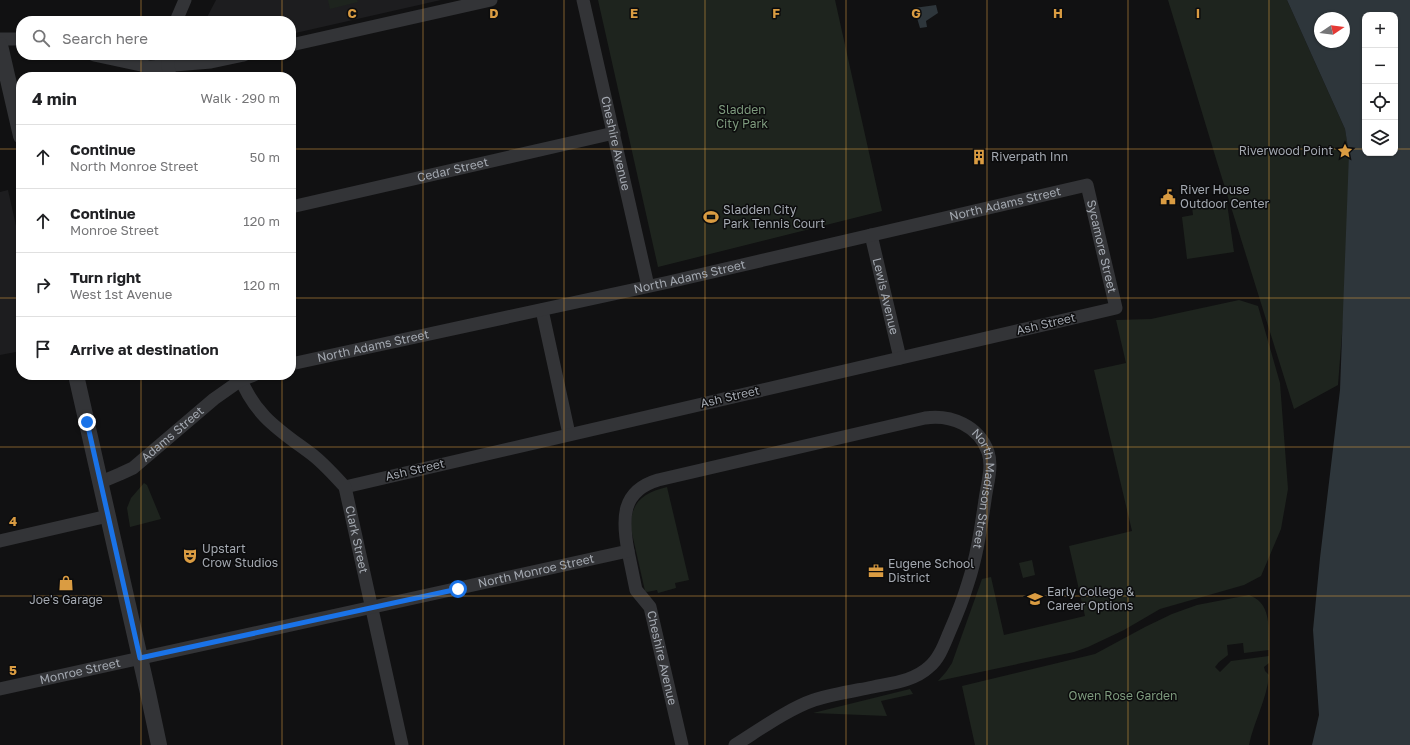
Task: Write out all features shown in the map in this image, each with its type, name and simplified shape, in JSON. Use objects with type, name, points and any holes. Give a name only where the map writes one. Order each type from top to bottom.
[{"type":"street","points":[[178,16],[185,0]]},
{"type":"street","points":[[296,43],[469,2],[491,0]]},
{"type":"street","name":"Cheshire Avenue","points":[[583,0],[648,286]]},
{"type":"street","points":[[0,39],[16,39]]},
{"type":"street","points":[[0,45],[16,114]]},
{"type":"street","points":[[117,60],[150,67],[220,60]]},
{"type":"street","name":"Cedar Street","points":[[296,205],[614,133]]},
{"type":"street","name":"North Adams Street","points":[[296,363],[542,310],[1087,185]]},
{"type":"street","name":"Sycamore Street","points":[[1087,185],[1116,308]]},
{"type":"street","name":"Lewis Avenue","points":[[872,235],[900,358]]},
{"type":"street","name":"Ash Street","points":[[345,487],[1116,308]]},
{"type":"street","points":[[542,310],[569,434]]},
{"type":"street","points":[[77,380],[159,745]]},
{"type":"street","name":"Adams Street","points":[[101,482],[133,468],[236,380]]},
{"type":"street","points":[[241,380],[250,399],[265,418],[316,458],[345,487]]},
{"type":"street","name":"North Madison Street","points":[[628,551],[624,526],[625,512],[629,502],[638,490],[645,485],[658,480],[931,417],[951,419],[971,428],[981,437],[988,452],[991,466],[982,520],[969,582],[945,642],[930,667],[917,676],[902,681],[813,701],[778,719],[735,745]]},
{"type":"street","name":"Clark Street","points":[[345,487],[402,745]]},
{"type":"street","points":[[0,541],[108,516]]},
{"type":"street","name":"Cheshire Avenue","points":[[628,551],[636,590],[650,607],[682,745]]},
{"type":"street","name":"North Monroe Street","points":[[372,608],[628,551]]},
{"type":"street","name":"Monroe Street","points":[[0,689],[372,608]]},
{"type":"shaded area","points":[[216,0],[441,0],[296,33],[296,16],[208,16]]},
{"type":"shaded area","points":[[1287,0],[1410,0],[1410,745],[1312,745],[1319,715],[1313,630],[1340,390],[1349,154],[1345,129]]},
{"type":"shaded area","points":[[936,5],[938,13],[926,21],[927,27],[920,28],[914,8]]},
{"type":"shaded area","points":[[8,190],[16,226],[16,352],[0,355],[0,192]]},
{"type":"green space","points":[[328,0],[357,0],[358,2],[330,9]]},
{"type":"green space","name":"Sladden City Park","points":[[598,0],[835,0],[882,211],[658,267]]},
{"type":"green space","points":[[1168,0],[1287,0],[1345,129],[1354,180],[1338,385],[1294,409],[1217,162]]},
{"type":"green space","points":[[1227,203],[1234,252],[1187,259],[1182,217],[1193,215],[1192,207]]},
{"type":"green space","points":[[1239,300],[1258,306],[1280,383],[1288,489],[1281,529],[1261,576],[1244,585],[1160,609],[1124,630],[1074,652],[938,681],[952,663],[982,579],[991,577],[1004,635],[1085,616],[1069,546],[1132,531],[1094,370],[1126,363],[1116,320],[1151,319]]},
{"type":"green space","points":[[144,483],[147,485],[161,519],[130,527],[127,508],[131,498]]},
{"type":"green space","points":[[667,487],[689,580],[675,583],[676,588],[658,593],[657,590],[647,592],[645,591],[631,529],[631,520],[636,505],[640,500],[651,492]]},
{"type":"green space","points":[[1032,560],[1035,575],[1023,578],[1019,563]]},
{"type":"green space","name":"Owen Rose Garden","points":[[1249,595],[1257,599],[1266,611],[1269,626],[1269,650],[1244,653],[1243,643],[1227,645],[1228,655],[1215,667],[1220,672],[1231,661],[1269,656],[1269,663],[1264,667],[1265,671],[1269,675],[1268,684],[1249,745],[975,745],[962,686],[1095,654],[1172,614],[1197,605]]},
{"type":"green space","points":[[910,689],[913,694],[881,701],[887,716],[813,713]]},
{"type":"place","name":"Riverwood Point","points":[[1345,151]]},
{"type":"place","name":"Riverpath Inn","points":[[979,157]]},
{"type":"place","name":"River House Outdoor Center","points":[[1168,197]]},
{"type":"place","name":"Sladden City Park Tennis Court","points":[[711,217]]},
{"type":"place","name":"Upstart Crow Studios","points":[[190,556]]},
{"type":"place","name":"Eugene School District","points":[[876,571]]},
{"type":"place","name":"Joe's Garage","points":[[66,583]]},
{"type":"place","name":"Early College & Career Options","points":[[1035,599]]},
{"type":"route","points":[[87,422],[140,658],[458,589]]}]
